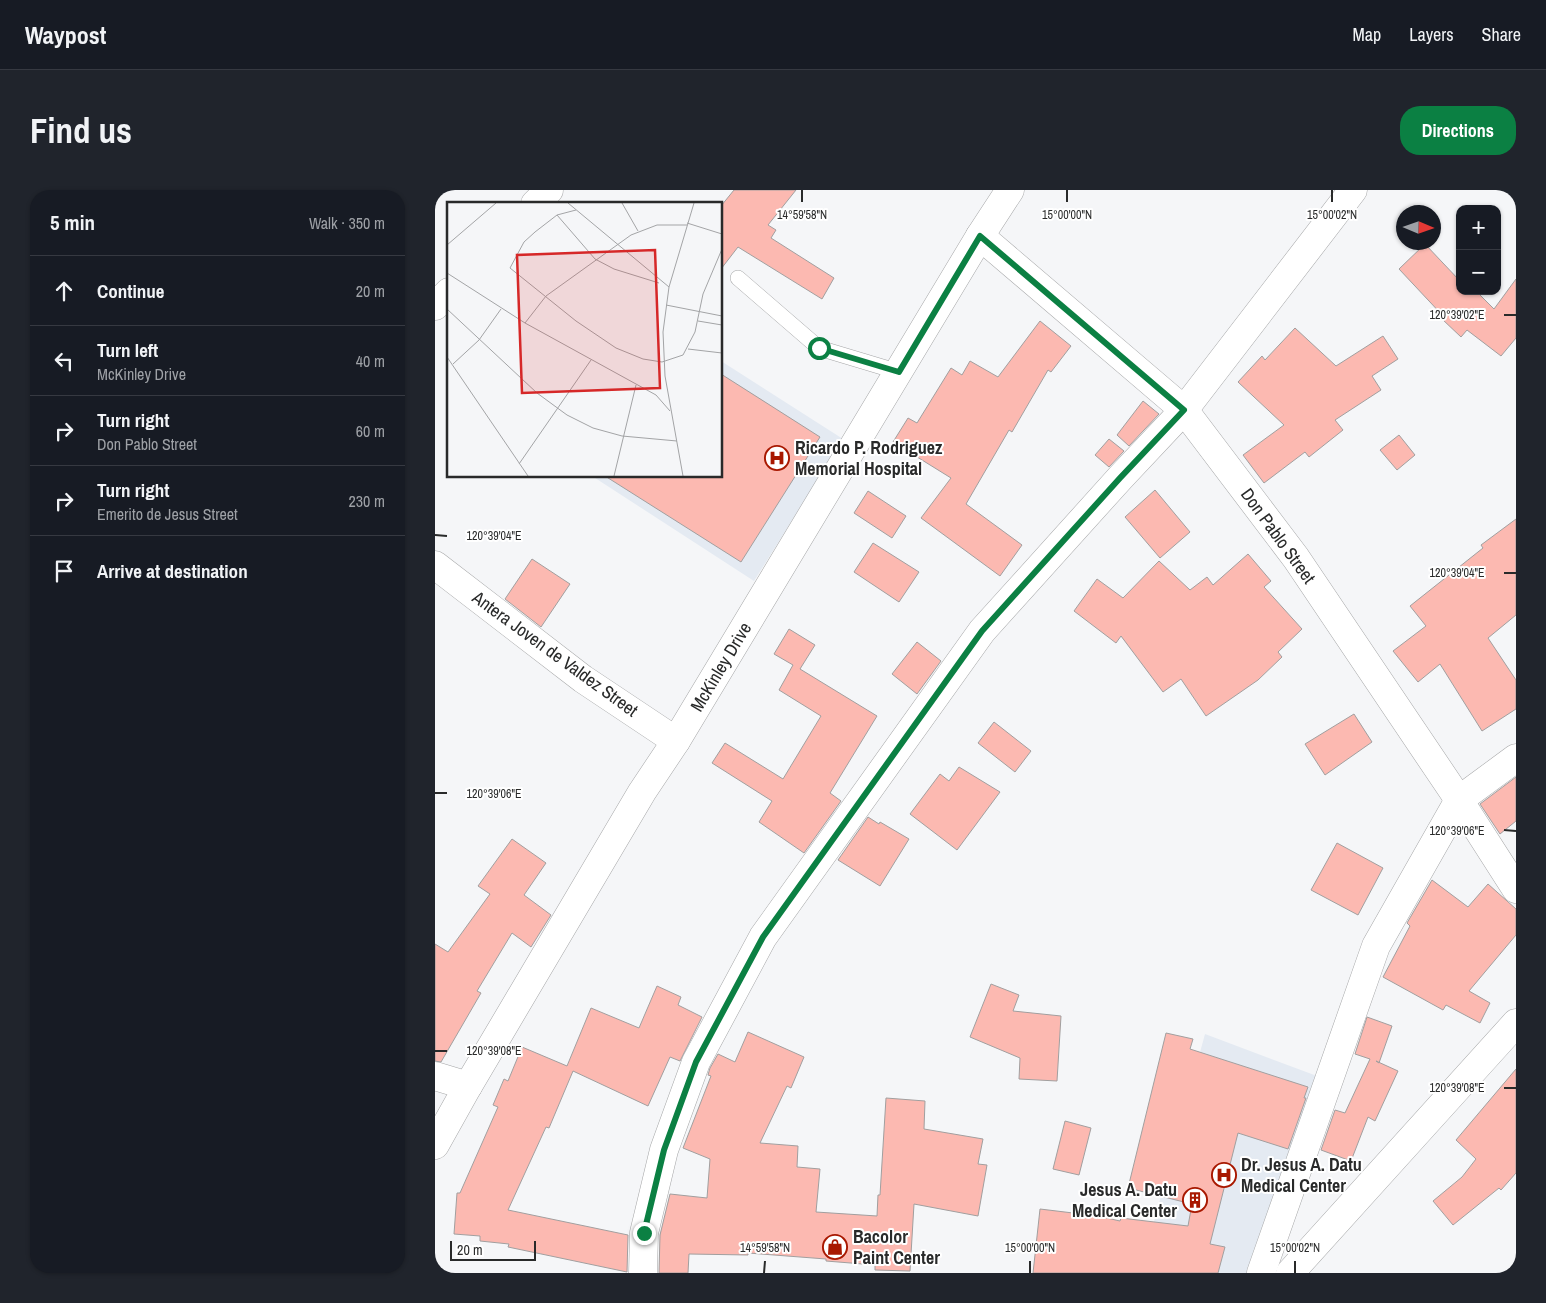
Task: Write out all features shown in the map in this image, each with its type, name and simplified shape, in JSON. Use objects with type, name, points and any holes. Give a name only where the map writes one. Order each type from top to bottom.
[{"type":"street","points":[[537,202],[549,190]]},
{"type":"street","name":"McKinley Drive","points":[[435,1145],[642,792],[676,741],[980,236],[1010,190]]},
{"type":"street","points":[[643,1273],[644,1233],[667,1141],[696,1062],[763,937],[982,631],[1184,410],[1353,190]]},
{"type":"street","name":"Don Pablo Street","points":[[980,236],[1184,410],[1296,558],[1459,800],[1516,889]]},
{"type":"street","points":[[435,306],[447,294]]},
{"type":"street","name":"Antera Joven de Valdez Street","points":[[435,564],[583,679],[676,741]]},
{"type":"street","points":[[1261,1273],[1376,946],[1424,865],[1459,800],[1516,758]]},
{"type":"street","points":[[1290,1273],[1516,1023]]},
{"type":"street","points":[[435,1076],[468,1086]]},
{"type":"lane","points":[[738,278],[819,348],[899,372]]},
{"type":"shaded area","name":"Ricardo P. Rodriguez Memorial Hospital","points":[[723,362],[843,439],[754,581],[595,478],[723,478]]},
{"type":"shaded area","name":"Dr. Jesus A. Datu Medical Center","points":[[1205,1034],[1317,1076],[1247,1273],[1140,1273]]},
{"type":"building","points":[[734,190],[796,190],[768,225],[776,230],[771,238],[834,278],[822,299],[738,247],[723,266],[723,204]]},
{"type":"building","points":[[1419,250],[1431,250],[1456,277],[1456,295],[1480,295],[1494,309],[1516,279],[1516,338],[1501,356],[1467,330],[1461,337],[1442,319],[1444,317],[1399,269]]},
{"type":"building","points":[[1040,321],[1071,346],[1051,372],[1048,370],[1012,432],[1009,430],[966,504],[1022,545],[1000,576],[921,518],[951,478],[893,442],[908,418],[917,423],[951,368],[962,375],[970,361],[998,377]]},
{"type":"building","points":[[1295,328],[1336,366],[1383,336],[1398,359],[1372,376],[1381,390],[1335,420],[1343,430],[1309,457],[1305,452],[1264,483],[1243,455],[1284,425],[1238,382],[1262,356],[1265,360]]},
{"type":"building","name":"Ricardo P. Rodriguez Memorial Hospital","points":[[723,375],[820,437],[741,562],[608,478],[723,478]]},
{"type":"building","points":[[1143,401],[1159,414],[1129,446],[1117,435]]},
{"type":"building","points":[[1399,435],[1415,455],[1397,470],[1380,450]]},
{"type":"building","points":[[1109,439],[1124,451],[1109,467],[1095,455]]},
{"type":"building","points":[[1155,490],[1190,532],[1160,558],[1125,517]]},
{"type":"building","points":[[868,491],[906,516],[892,538],[854,513]]},
{"type":"building","points":[[1516,519],[1516,615],[1488,638],[1516,680],[1516,709],[1482,731],[1440,664],[1418,682],[1393,651],[1426,626],[1410,606],[1483,548],[1481,545]]},
{"type":"building","points":[[873,543],[919,572],[899,602],[854,572]]},
{"type":"building","points":[[1248,554],[1271,581],[1264,587],[1302,629],[1278,652],[1282,657],[1258,680],[1206,716],[1181,679],[1163,692],[1121,636],[1116,643],[1074,611],[1097,579],[1123,598],[1159,561],[1190,590],[1207,577],[1213,585]]},
{"type":"building","points":[[532,559],[570,584],[541,627],[505,599]]},
{"type":"building","points":[[789,629],[815,645],[800,669],[877,716],[830,793],[841,801],[804,853],[759,822],[772,801],[712,763],[725,743],[783,779],[821,716],[779,690],[793,665],[774,654]]},
{"type":"building","points":[[917,642],[941,661],[917,694],[892,674]]},
{"type":"building","points":[[1354,714],[1372,742],[1325,775],[1305,744]]},
{"type":"building","points":[[994,722],[1031,751],[1015,772],[978,743]]},
{"type":"building","points":[[959,767],[1000,792],[957,850],[910,814],[940,774],[949,781]]},
{"type":"building","points":[[1516,777],[1516,821],[1500,834],[1480,804]]},
{"type":"building","points":[[868,817],[909,839],[880,886],[838,860]]},
{"type":"building","points":[[512,839],[546,863],[524,895],[551,915],[531,947],[512,933],[477,991],[481,993],[441,1062],[435,1061],[435,944],[448,952],[490,894],[478,886]]},
{"type":"building","points":[[1337,843],[1383,868],[1358,915],[1311,890]]},
{"type":"building","points":[[1432,880],[1468,907],[1488,884],[1516,909],[1516,935],[1469,991],[1490,1003],[1480,1023],[1446,1005],[1443,1010],[1383,977],[1410,926],[1407,923]]},
{"type":"building","points":[[991,984],[1019,995],[1013,1011],[1061,1016],[1057,1081],[1019,1079],[1020,1058],[970,1037]]},
{"type":"building","points":[[657,986],[681,997],[678,1005],[702,1017],[680,1061],[670,1057],[648,1106],[573,1071],[549,1128],[546,1127],[508,1210],[628,1235],[627,1272],[508,1247],[509,1244],[480,1241],[480,1236],[454,1234],[457,1193],[460,1193],[498,1107],[493,1105],[504,1079],[508,1081],[522,1047],[567,1066],[591,1008],[639,1028]]},
{"type":"building","points":[[1367,1017],[1392,1026],[1379,1062],[1398,1071],[1375,1121],[1368,1117],[1351,1161],[1321,1150],[1335,1110],[1345,1113],[1370,1059],[1355,1054]]},
{"type":"building","points":[[748,1032],[804,1057],[791,1088],[787,1086],[760,1143],[798,1146],[797,1167],[820,1169],[816,1212],[877,1216],[886,1098],[925,1101],[924,1129],[983,1139],[978,1164],[987,1165],[978,1216],[914,1204],[910,1271],[875,1270],[875,1265],[748,1253],[748,1255],[689,1254],[688,1273],[659,1273],[660,1235],[670,1194],[707,1198],[710,1159],[683,1148],[711,1076],[708,1075],[710,1068],[718,1054],[735,1062]]},
{"type":"building","points":[[1166,1033],[1193,1039],[1190,1049],[1308,1087],[1288,1149],[1238,1133],[1210,1244],[1225,1247],[1218,1273],[1033,1273],[1040,1209],[1098,1216],[1120,1221],[1121,1218],[1188,1226],[1192,1204],[1128,1188]]},
{"type":"building","points":[[1516,1069],[1516,1173],[1501,1190],[1499,1188],[1453,1225],[1433,1201],[1462,1177],[1476,1159],[1456,1140]]},
{"type":"building","points":[[1065,1121],[1091,1128],[1079,1175],[1053,1169]]},
{"type":"place","name":"Ricardo P. Rodriguez Memorial Hospital","points":[[777,458]]},
{"type":"place","name":"Dr. Jesus A. Datu Medical Center","points":[[1224,1175]]},
{"type":"place","name":"Jesus A. Datu Medical Center","points":[[1195,1200]]},
{"type":"place","name":"Bacolor Paint Center","points":[[835,1247]]},
{"type":"route","points":[[644,1233],[664,1150],[696,1062],[763,937],[982,631],[1184,410],[980,236],[899,372],[819,348]]}]
